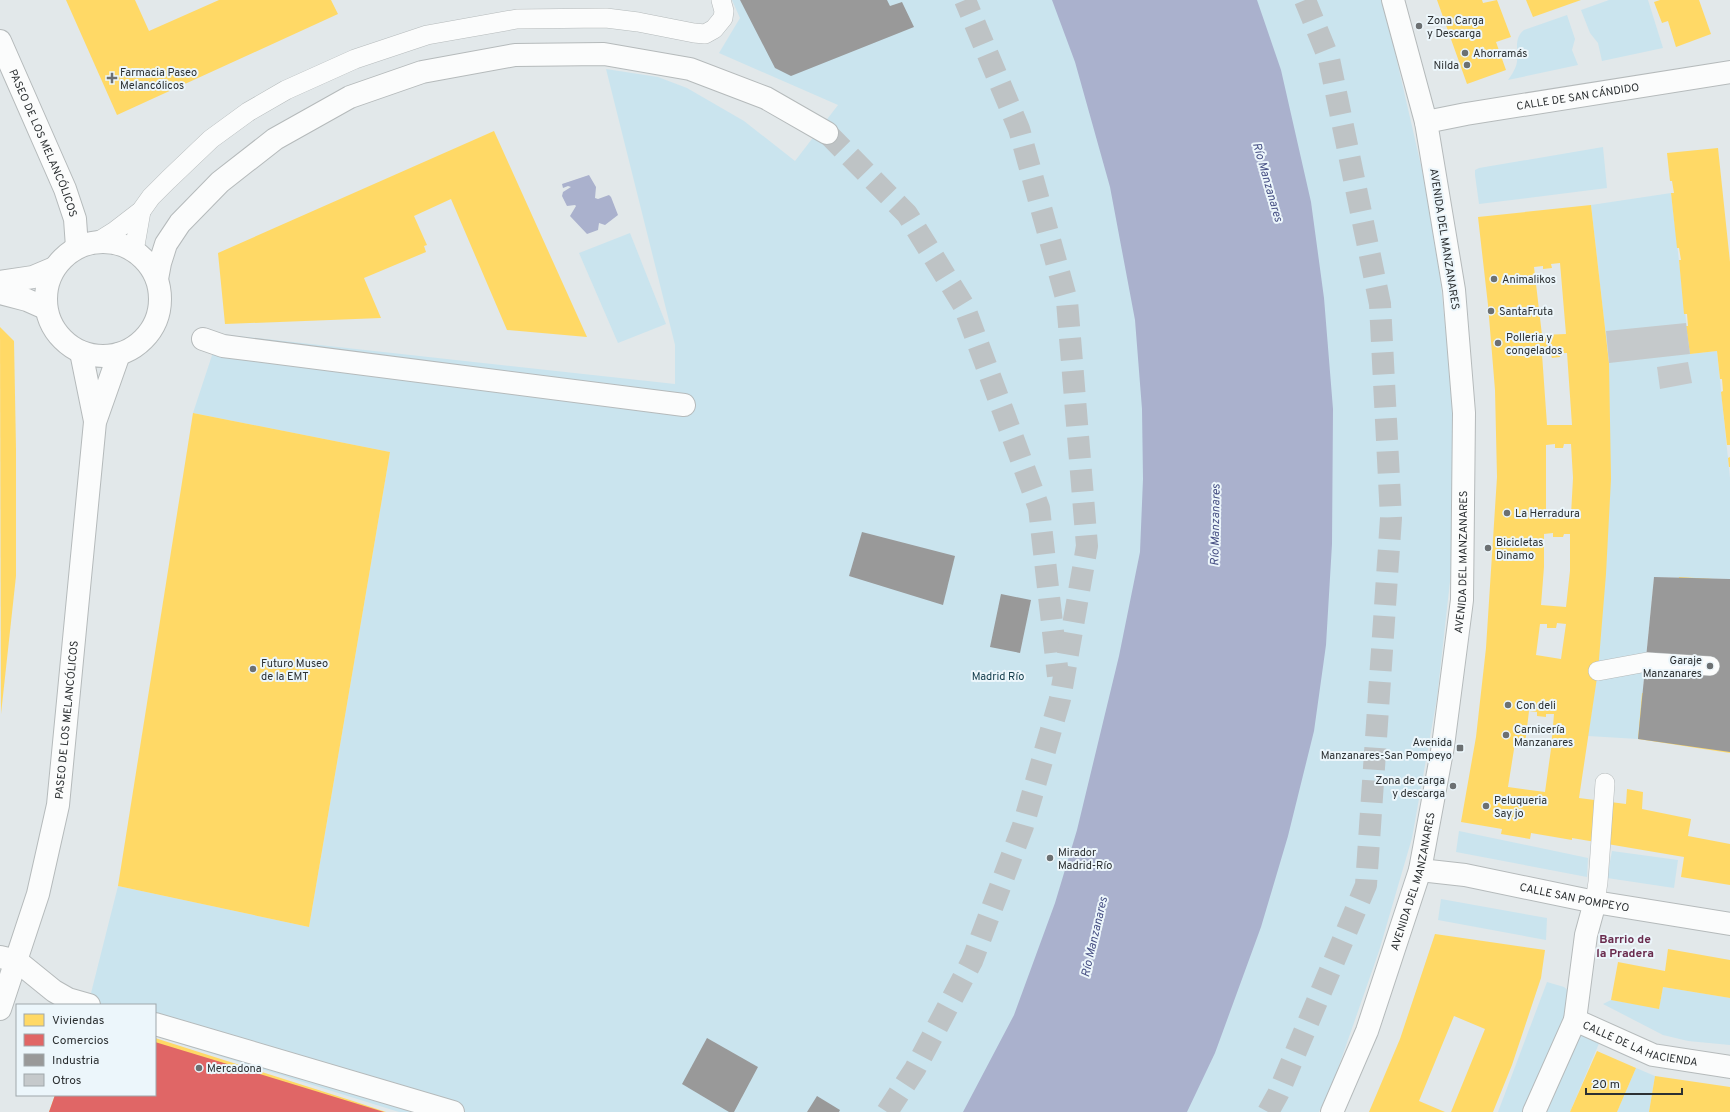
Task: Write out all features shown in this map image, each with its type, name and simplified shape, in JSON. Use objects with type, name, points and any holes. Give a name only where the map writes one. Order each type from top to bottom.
[{"type":"main road","name":"AVENIDA DEL MANZANARES","points":[[1332,1112],[1367,1031],[1420,870],[1443,746],[1462,600],[1464,413],[1454,290],[1426,122],[1393,0]]},
{"type":"main road","name":"PASEO DE LOS MELANCÓLICOS","points":[[0,41],[65,189],[75,219],[77,247]]},
{"type":"main road","points":[[157,279],[148,263],[134,250],[117,243],[99,241],[77,247],[63,256],[52,270],[46,288],[45,308],[52,326],[64,342],[81,352],[100,357],[119,354],[136,346],[149,333],[158,316],[160,298],[157,279],[166,244],[180,223],[226,177],[275,139],[350,97],[422,72],[515,55],[604,54],[690,69],[766,98],[828,133]]},
{"type":"main road","name":"CALLE DE SAN CÁNDIDO","points":[[1426,122],[1473,113],[1730,72]]},
{"type":"main road","points":[[0,282],[33,278],[52,270]]},
{"type":"main road","points":[[0,293],[27,300],[45,308]]},
{"type":"main road","points":[[203,339],[223,346],[684,404]]},
{"type":"main road","name":"PASEO DE LOS MELANCÓLICOS","points":[[81,352],[95,422]]},
{"type":"main road","name":"PASEO DE LOS MELANCÓLICOS","points":[[0,1009],[8,959],[38,894],[58,804],[95,422],[119,354]]},
{"type":"main road","name":"CALLE SAN POMPEYO","points":[[1420,870],[1466,875],[1595,902],[1730,924]]},
{"type":"main road","name":"CALLE DE LA HACIENDA","points":[[1534,1112],[1575,1020],[1586,935],[1595,902]]},
{"type":"main road","points":[[8,959],[54,991],[68,999],[86,1004]]},
{"type":"main road","name":"CALLE DE LA HACIENDA","points":[[1575,1020],[1653,1056],[1730,1067]]},
{"type":"main road","points":[[156,1024],[453,1112]]},
{"type":"lane","points":[[99,241],[141,211],[151,197],[212,139],[248,112],[286,90],[355,59],[427,34],[517,18],[606,18],[706,34],[714,29],[723,18],[724,11],[721,0]]},
{"type":"lane","points":[[134,250],[141,211]]},
{"type":"lane","points":[[1598,671],[1647,662],[1710,666]]},
{"type":"lane","points":[[1595,902],[1598,882],[1605,782]]},
{"type":"green space","name":"Madrid Río","points":[[732,0],[1383,0],[1434,222],[1456,426],[1451,572],[1437,698],[1412,838],[1379,951],[1334,1080],[1319,1112],[399,1112],[156,1036],[156,1004],[88,1004],[118,886],[309,927],[390,452],[193,413],[219,334],[675,384],[675,345],[606,69],[658,77],[687,88],[744,121],[795,161],[838,105],[719,53],[740,18]]},
{"type":"green space","points":[[1609,0],[1648,0],[1663,48],[1602,61],[1598,43],[1590,33],[1581,10]]},
{"type":"green space","points":[[1567,15],[1575,39],[1572,50],[1578,65],[1508,80],[1516,66],[1517,42],[1520,34],[1524,30]]},
{"type":"green space","points":[[1603,147],[1607,188],[1479,204],[1475,170],[1479,168]]},
{"type":"green space","points":[[1671,193],[1690,354],[1717,351],[1730,478],[1730,579],[1654,577],[1638,739],[1588,736],[1597,673],[1609,363],[1591,205]]},
{"type":"green space","points":[[630,233],[666,324],[618,343],[579,253]]},
{"type":"green space","points":[[1459,831],[1588,858],[1587,877],[1456,852]]},
{"type":"green space","points":[[1612,851],[1678,860],[1674,888],[1607,878]]},
{"type":"green space","points":[[1441,899],[1547,918],[1546,940],[1438,920]]},
{"type":"green space","points":[[1547,982],[1564,987],[1571,993],[1565,1018],[1524,1112],[1498,1112]]},
{"type":"green space","points":[[1663,987],[1730,998],[1730,1045],[1688,1041],[1663,1035],[1603,1004],[1611,1000],[1659,1008]]},
{"type":"green space","points":[[1579,1032],[1600,1041],[1570,1112],[1544,1112]]},
{"type":"green space","points":[[1636,1068],[1655,1076],[1649,1112],[1617,1112]]},
{"type":"water","name":"Río Manzanares","points":[[1052,0],[1257,0],[1281,70],[1311,202],[1324,298],[1333,409],[1332,544],[1326,645],[1314,731],[1288,836],[1261,927],[1215,1053],[1187,1112],[963,1112],[1014,1015],[1055,903],[1077,830],[1119,656],[1140,552],[1143,479],[1142,409],[1135,320],[1110,187],[1075,62]]},
{"type":"water","points":[[589,175],[596,187],[595,198],[598,199],[609,195],[618,215],[605,225],[599,223],[598,230],[587,234],[570,216],[576,206],[567,206],[562,196],[563,192],[571,187],[568,186],[563,188],[562,184]]},
{"type":"building: Viviendas","points":[[66,0],[135,0],[149,31],[219,0],[331,0],[338,14],[117,115]]},
{"type":"building: Viviendas","points":[[1437,0],[1482,0],[1483,3],[1497,0],[1511,37],[1496,42],[1506,70],[1467,84]]},
{"type":"building: Viviendas","points":[[1526,0],[1581,0],[1533,17]]},
{"type":"building: Viviendas","points":[[1660,0],[1699,0],[1711,34],[1676,47],[1668,21],[1662,23],[1654,2]]},
{"type":"building: Viviendas","points":[[494,131],[587,337],[507,330],[451,199],[414,216],[427,245],[424,246],[426,252],[364,278],[381,318],[225,324],[218,253]]},
{"type":"building: Viviendas","points":[[1718,148],[1730,262],[1730,445],[1727,445],[1721,392],[1723,391],[1722,379],[1720,379],[1717,351],[1690,354],[1686,326],[1688,326],[1687,314],[1684,314],[1679,260],[1681,260],[1679,248],[1677,248],[1671,193],[1674,193],[1672,181],[1670,181],[1667,153]]},
{"type":"building: Viviendas","points":[[1591,205],[1609,363],[1611,479],[1606,574],[1598,671],[1579,798],[1626,804],[1627,789],[1643,792],[1642,809],[1691,819],[1688,836],[1730,844],[1730,885],[1681,877],[1684,857],[1572,838],[1572,840],[1531,833],[1530,839],[1501,834],[1502,829],[1461,822],[1476,737],[1486,648],[1497,477],[1495,390],[1488,305],[1478,217]],"holes":[[[1560,263],[1566,334],[1542,335],[1534,267],[1543,266],[1543,269],[1552,268],[1551,264]],[[1550,353],[1552,358],[1560,357],[1561,353],[1567,353],[1572,425],[1547,425],[1542,354]],[[1555,444],[1555,448],[1563,448],[1564,444],[1571,444],[1573,478],[1571,515],[1546,514],[1546,445]],[[1553,533],[1553,537],[1563,537],[1564,534],[1570,534],[1570,571],[1566,607],[1541,605],[1544,567],[1544,534]],[[1557,623],[1566,624],[1561,659],[1536,655],[1540,624],[1547,624],[1547,628],[1556,628]],[[1529,711],[1537,712],[1537,716],[1546,717],[1546,714],[1554,714],[1545,792],[1508,787],[1515,743],[1525,744]]]},
{"type":"building: Viviendas","points":[[0,327],[14,341],[16,449],[16,576],[1,714]]},
{"type":"building: Viviendas","name":"Futuro Museo de la EMT","points":[[193,413],[390,452],[309,927],[118,886]]},
{"type":"building: Viviendas","points":[[1730,457],[1730,467],[1729,467],[1728,458]]},
{"type":"building: Viviendas","points":[[1679,577],[1730,580],[1730,627],[1676,621]]},
{"type":"building: Viviendas","points":[[1642,693],[1730,705],[1730,753],[1638,739]]},
{"type":"building: Viviendas","points":[[1435,934],[1545,950],[1541,978],[1512,1065],[1493,1112],[1451,1112],[1485,1029],[1454,1016],[1419,1101],[1445,1112],[1369,1112],[1400,1039]]},
{"type":"building: Viviendas","points":[[1668,949],[1730,960],[1730,998],[1663,987],[1659,1009],[1611,1000],[1618,962],[1665,971]]},
{"type":"building: Viviendas","name":"Mercadona","points":[[156,1038],[386,1112],[216,1112],[156,1093]]},
{"type":"building: Viviendas","points":[[1597,1051],[1636,1068],[1617,1112],[1570,1112]]},
{"type":"building: Viviendas","points":[[1655,1076],[1730,1087],[1730,1112],[1649,1112]]},
{"type":"building: Viviendas","points":[[55,1096],[130,1096],[125,1112],[49,1112]]},
{"type":"building: Comercios","name":"Mercadona","points":[[156,1042],[384,1112],[49,1112],[55,1096],[156,1096]]},
{"type":"building: Industria","points":[[740,0],[887,0],[890,6],[902,2],[914,27],[791,76],[775,68]]},
{"type":"building: Industria","points":[[862,532],[955,556],[943,605],[849,576]]},
{"type":"building: Industria","points":[[1654,577],[1730,579],[1730,752],[1638,739]]},
{"type":"building: Industria","points":[[1001,594],[1031,600],[1020,653],[990,647]]},
{"type":"building: Industria","points":[[707,1038],[758,1067],[734,1112],[729,1112],[682,1084]]},
{"type":"building: Industria","points":[[817,1096],[840,1110],[839,1112],[807,1112]]},
{"type":"building: Otros","points":[[1686,323],[1690,354],[1609,363],[1606,331]]},
{"type":"building: Otros","points":[[1688,362],[1692,383],[1660,389],[1657,367]]},
{"type":"tunnel","points":[[887,1112],[915,1069],[972,961],[1023,826],[1060,699],[1087,546],[1067,301],[1019,129],[965,0]]},
{"type":"tunnel","points":[[1268,1112],[1278,1094],[1366,885],[1391,518],[1380,304],[1329,59],[1305,0]]},
{"type":"tunnel","points":[[827,133],[907,214],[964,306],[1039,508],[1058,676]]},
{"type":"place","name":"Zona Carga y Descarga","points":[[1419,26]]},
{"type":"place","name":"Ahorramás","points":[[1465,53]]},
{"type":"place","name":"Nilda","points":[[1467,65]]},
{"type":"place","name":"Farmacia Paseo Melancólicos","points":[[112,78]]},
{"type":"place","name":"Animalikos","points":[[1494,279]]},
{"type":"place","name":"SantaFruta","points":[[1491,311]]},
{"type":"place","name":"Polleria y congelados","points":[[1498,343]]},
{"type":"place","name":"La Herradura","points":[[1507,513]]},
{"type":"place","name":"Bicicletas Dinamo","points":[[1488,548]]},
{"type":"place","name":"Garaje Manzanares","points":[[1710,666]]},
{"type":"place","name":"Futuro Museo de la EMT","points":[[253,669]]},
{"type":"place","name":"Con deli","points":[[1508,705]]},
{"type":"place","name":"Carnicería Manzanares","points":[[1506,735]]},
{"type":"place","name":"Avenida Manzanares-San Pompeyo","points":[[1460,748]]},
{"type":"place","name":"Zona de carga y descarga","points":[[1453,786]]},
{"type":"place","name":"Peluqueria Say jo","points":[[1486,806]]},
{"type":"place","name":"Mirador Madrid-Río","points":[[1050,858]]},
{"type":"place","name":"Mercadona","points":[[199,1068]]},
{"type":"district","name":"Barrio de la Pradera","points":[[1625,946]]}]
